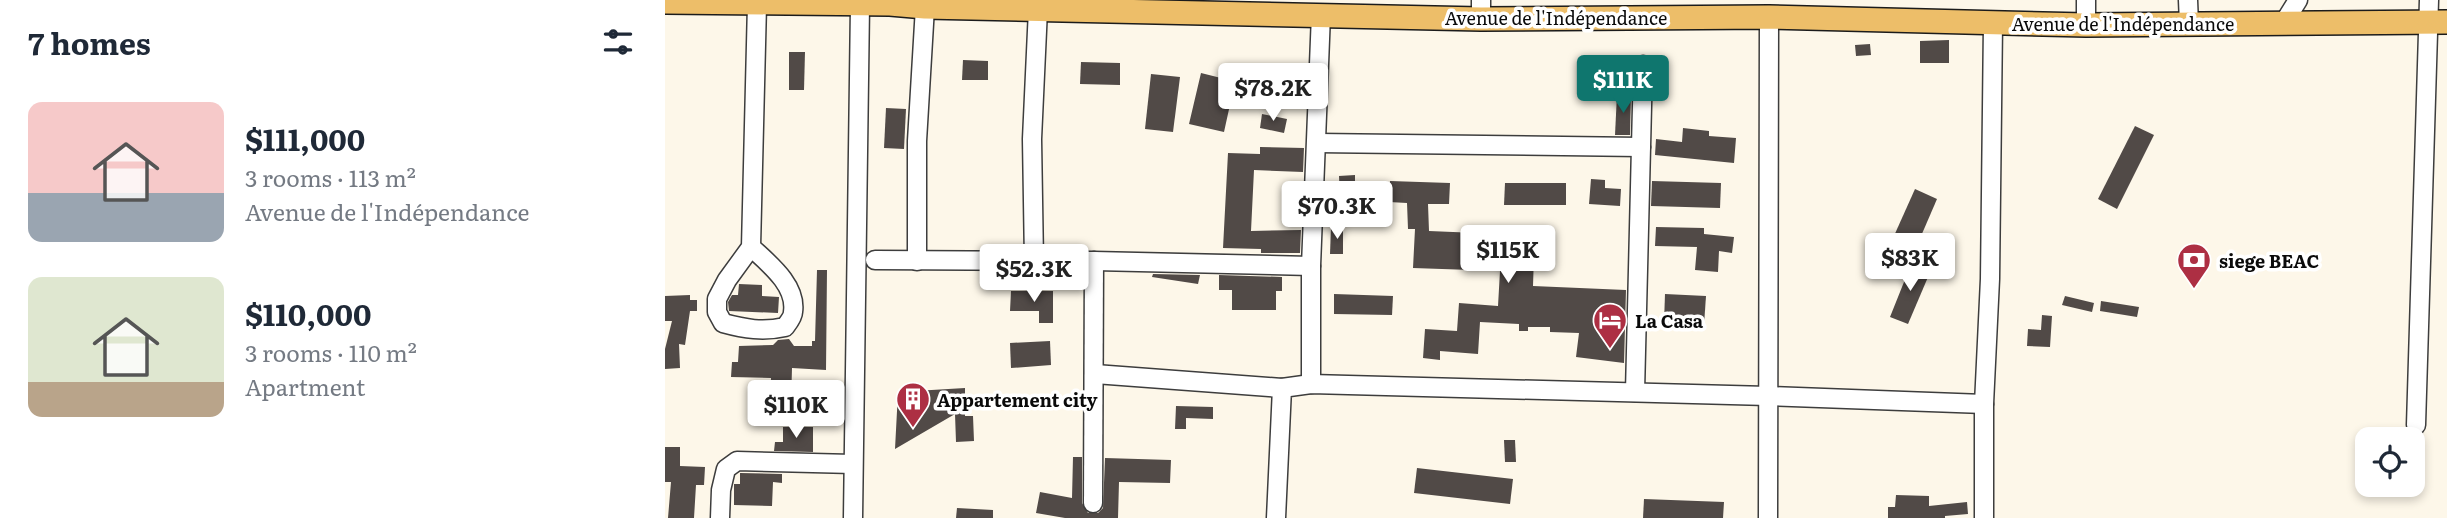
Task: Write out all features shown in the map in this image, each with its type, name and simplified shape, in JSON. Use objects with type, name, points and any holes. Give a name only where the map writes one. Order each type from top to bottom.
[{"type":"main road","name":"Avenue de l'Indépendance","points":[[665,2],[860,5],[890,2],[925,7],[1321,14],[1481,9],[1769,17],[1819,9],[1993,23],[2087,25],[2283,24],[2435,15]]},
{"type":"street","points":[[2086,0],[2087,25]]},
{"type":"street","points":[[2188,0],[2189,24]]},
{"type":"street","points":[[2283,24],[2298,0]]},
{"type":"street","points":[[751,247],[780,274],[791,295],[793,313],[785,327],[746,330],[723,323],[717,312],[717,299],[751,247],[757,4]]},
{"type":"street","points":[[853,518],[860,5]]},
{"type":"street","points":[[917,261],[917,141],[925,7]]},
{"type":"street","points":[[1034,261],[1032,139],[1038,9]]},
{"type":"street","points":[[1311,384],[1311,267],[1321,14]]},
{"type":"street","points":[[2416,425],[2435,15]]},
{"type":"street","points":[[1768,518],[1769,17]]},
{"type":"street","points":[[1984,518],[1993,23]]},
{"type":"street","points":[[1635,392],[1643,65]]},
{"type":"street","points":[[1317,144],[1641,147]]},
{"type":"street","points":[[875,260],[1094,261],[1311,267]]},
{"type":"street","points":[[1093,503],[1094,261]]},
{"type":"street","points":[[1095,374],[1282,388],[1311,384],[1984,404]]},
{"type":"street","points":[[1276,518],[1282,388]]},
{"type":"street","points":[[720,518],[726,469],[737,461],[853,464]]},
{"type":"building","points":[[1949,40],[1949,63],[1920,63],[1920,41]]},
{"type":"building","points":[[1870,44],[1871,55],[1856,56],[1855,45]]},
{"type":"building","points":[[789,52],[805,52],[804,90],[789,90]]},
{"type":"building","points":[[963,60],[988,61],[988,80],[962,80]]},
{"type":"building","points":[[1081,62],[1120,63],[1120,85],[1080,84]]},
{"type":"building","points":[[1201,73],[1221,78],[1219,88],[1233,91],[1224,132],[1189,124]]},
{"type":"building","points":[[1151,74],[1180,77],[1173,132],[1145,129]]},
{"type":"building","points":[[1617,94],[1631,94],[1630,135],[1615,135]]},
{"type":"building","points":[[886,108],[906,109],[904,149],[884,148]]},
{"type":"building","points":[[1262,114],[1287,119],[1284,133],[1260,128]]},
{"type":"building","points":[[2135,126],[2154,135],[2117,209],[2098,199]]},
{"type":"building","points":[[1683,128],[1709,131],[1709,136],[1736,138],[1734,163],[1655,155],[1656,139],[1682,142]]},
{"type":"building","points":[[1260,147],[1304,148],[1303,172],[1254,170],[1251,231],[1301,230],[1300,253],[1261,253],[1261,249],[1223,248],[1228,153],[1260,154]]},
{"type":"building","points":[[1355,175],[1355,186],[1371,185],[1371,200],[1340,201],[1339,176]]},
{"type":"building","points":[[1591,179],[1605,180],[1605,188],[1621,189],[1620,206],[1589,204]]},
{"type":"building","points":[[1390,181],[1450,183],[1449,204],[1428,204],[1429,231],[1477,233],[1477,227],[1489,227],[1488,232],[1523,233],[1523,254],[1534,255],[1533,286],[1626,290],[1624,363],[1576,357],[1579,333],[1550,332],[1550,327],[1528,327],[1528,331],[1519,331],[1519,324],[1480,322],[1478,354],[1440,351],[1440,360],[1423,358],[1425,329],[1457,331],[1459,303],[1498,306],[1500,271],[1413,268],[1415,229],[1408,229],[1407,203],[1389,202]]},
{"type":"building","points":[[1652,181],[1721,183],[1720,208],[1651,206]]},
{"type":"building","points":[[1505,183],[1566,183],[1566,205],[1504,205]]},
{"type":"building","points":[[1915,189],[1937,199],[1912,257],[1889,247]]},
{"type":"building","points":[[1331,227],[1343,228],[1343,254],[1330,254]]},
{"type":"building","points":[[1656,227],[1704,228],[1704,234],[1734,237],[1732,253],[1719,251],[1718,272],[1695,270],[1697,247],[1655,246]]},
{"type":"building","points":[[1912,262],[1931,270],[1908,324],[1890,317]]},
{"type":"building","points":[[817,270],[827,270],[826,370],[792,368],[791,404],[770,404],[771,378],[731,377],[732,362],[738,362],[739,346],[773,345],[778,340],[789,339],[794,346],[812,346],[812,341],[815,341]]},
{"type":"building","points":[[1153,274],[1200,275],[1198,284],[1152,277]]},
{"type":"building","points":[[1219,275],[1282,277],[1282,291],[1276,291],[1276,310],[1232,310],[1232,290],[1219,290]]},
{"type":"building","points":[[739,284],[762,285],[762,296],[779,297],[778,313],[729,311],[728,302],[732,295],[738,295]]},
{"type":"building","points":[[1011,291],[1053,291],[1053,323],[1039,323],[1039,311],[1010,311]]},
{"type":"building","points":[[1334,294],[1393,296],[1392,315],[1334,314]]},
{"type":"building","points":[[1665,294],[1706,296],[1704,325],[1664,323]]},
{"type":"building","points":[[690,295],[690,300],[697,300],[697,311],[690,311],[685,345],[679,344],[680,368],[665,369],[665,349],[672,321],[665,321],[665,296]]},
{"type":"building","points":[[2065,296],[2094,303],[2092,312],[2062,305]]},
{"type":"building","points":[[2101,301],[2139,307],[2137,317],[2100,311]]},
{"type":"building","points":[[2042,315],[2052,316],[2050,347],[2027,346],[2028,329],[2041,330]]},
{"type":"building","points":[[1050,341],[1051,365],[1011,368],[1010,343]]},
{"type":"building","name":"Appartement city","points":[[965,388],[965,416],[973,416],[974,441],[956,442],[955,414],[895,449],[898,392]]},
{"type":"building","points":[[1176,406],[1213,407],[1213,419],[1186,418],[1186,429],[1175,429]]},
{"type":"building","points":[[783,427],[813,427],[813,452],[774,451],[775,442],[783,442]]},
{"type":"building","points":[[1504,440],[1515,440],[1516,462],[1505,462]]},
{"type":"building","points":[[665,447],[680,447],[680,466],[705,467],[704,485],[696,485],[694,518],[668,518],[671,482],[665,482]]},
{"type":"building","points":[[1073,457],[1082,457],[1082,503],[1088,513],[1098,513],[1103,508],[1105,458],[1171,460],[1170,483],[1119,482],[1118,518],[1065,518],[1036,513],[1040,492],[1072,498]]},
{"type":"building","points":[[1417,468],[1513,479],[1510,504],[1414,493]]},
{"type":"building","points":[[740,473],[782,474],[782,483],[773,482],[772,506],[734,505],[734,484],[740,484]]},
{"type":"building","points":[[1896,495],[1929,496],[1929,506],[1967,502],[1968,514],[1945,518],[1888,518],[1888,507],[1895,507]]},
{"type":"building","points":[[1644,499],[1724,502],[1723,518],[1643,518]]},
{"type":"building","points":[[957,508],[993,510],[993,518],[956,518]]},
{"type":"place","name":"siege BEAC","points":[[2194,290]]},
{"type":"place","name":"La Casa","points":[[1610,350]]},
{"type":"place","name":"Appartement city","points":[[913,429]]}]
